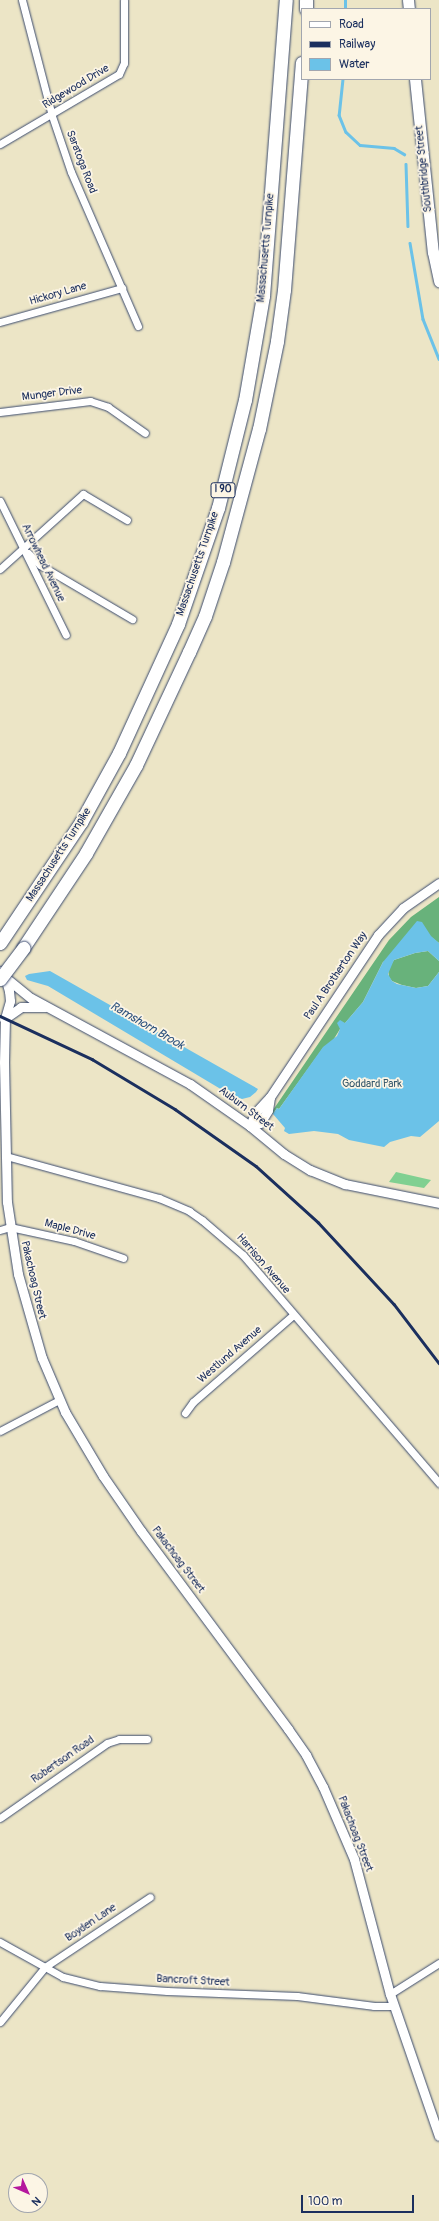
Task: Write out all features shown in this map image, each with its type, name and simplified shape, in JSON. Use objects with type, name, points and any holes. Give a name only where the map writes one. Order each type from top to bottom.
[{"type":"highway","name":"Massachusetts Turnpike","points":[[0,943],[81,822],[119,753],[154,680],[178,624],[218,508],[245,400],[261,308],[268,244],[286,0]]},
{"type":"highway","name":"Massachusetts Turnpike","points":[[2,976],[23,948],[86,853],[136,765],[197,634],[223,562],[259,429],[277,341],[284,290],[301,76]]},
{"type":"main road","name":"Southbridge Street","points":[[415,80],[433,252],[439,281]]},
{"type":"street","name":"Saratoga Road","points":[[22,0],[52,115],[71,172],[138,326]]},
{"type":"street","name":"Ridgewood Drive","points":[[0,144],[114,78],[122,70],[124,54],[124,0]]},
{"type":"street","name":"Hickory Lane","points":[[0,322],[122,288]]},
{"type":"street","name":"Munger Drive","points":[[0,412],[90,401],[108,407],[145,434]]},
{"type":"street","points":[[0,569],[83,494],[127,520]]},
{"type":"street","name":"Arrowhead Avenue","points":[[0,500],[66,635]]},
{"type":"street","points":[[23,548],[40,565],[132,619]]},
{"type":"street","name":"Paul A Brotherton Way","points":[[250,1126],[260,1123],[268,1110],[270,1097],[383,929],[408,904],[439,883]]},
{"type":"street","name":"Auburn Street","points":[[2,976],[23,993],[184,1080],[250,1126],[293,1161],[323,1176],[345,1184],[439,1203]]},
{"type":"street","name":"Pakachoag Street","points":[[2,976],[10,991],[10,1001],[3,1020],[2,1058],[10,1228],[18,1274],[28,1316],[42,1358],[59,1400],[77,1434],[116,1495],[241,1664],[312,1765],[338,1818],[354,1859],[390,1994],[439,2136]]},
{"type":"street","points":[[3,1020],[24,1006],[48,1007]]},
{"type":"street","name":"Harrison Avenue","points":[[6,1156],[159,1198],[189,1211],[239,1250],[293,1316],[439,1483]]},
{"type":"street","points":[[0,1230],[10,1228]]},
{"type":"street","name":"Maple Drive","points":[[10,1228],[74,1241],[123,1258]]},
{"type":"street","name":"Westlund Avenue","points":[[185,1413],[193,1402],[293,1316]]},
{"type":"street","points":[[0,1431],[59,1400]]},
{"type":"street","name":"Robertson Road","points":[[0,1818],[107,1743],[120,1739],[147,1739]]},
{"type":"street","name":"Boyden Lane","points":[[0,2022],[45,1967],[150,1896]]},
{"type":"street","name":"Bancroft Street","points":[[0,1942],[45,1967],[73,1980],[114,1987],[222,1994],[303,1996],[374,2006],[394,2006]]},
{"type":"street","points":[[390,1994],[439,1963]]},
{"type":"green space","points":[[439,897],[439,943],[431,937],[383,962],[363,1002],[340,1029],[332,1042],[323,1048],[279,1109],[277,1108],[273,1114],[271,1113],[389,940],[411,917]]},
{"type":"green space","points":[[428,951],[439,961],[439,972],[428,986],[416,988],[402,985],[392,981],[389,977],[388,969],[394,960],[415,953]]},
{"type":"green space","points":[[396,1172],[431,1180],[424,1188],[389,1182]]},
{"type":"water","name":"Goddard Park","points":[[417,921],[422,922],[431,936],[439,943],[439,961],[428,951],[415,953],[394,960],[388,974],[392,981],[397,984],[416,988],[428,986],[439,972],[439,1121],[420,1137],[411,1136],[390,1142],[384,1147],[349,1140],[338,1134],[314,1131],[289,1134],[284,1131],[285,1128],[273,1114],[277,1108],[279,1109],[323,1047],[337,1036],[340,1029],[337,1023],[340,1020],[345,1023],[363,1002],[383,962]]},
{"type":"water","points":[[50,971],[258,1089],[250,1097],[242,1099],[229,1094],[48,986],[27,980],[25,976]]},
{"type":"waterway","points":[[345,0],[345,8]]},
{"type":"waterway","points":[[343,80],[339,115],[346,132],[360,145],[394,148],[404,154]]},
{"type":"waterway","points":[[406,164],[408,226]]},
{"type":"waterway","points":[[410,243],[423,319],[439,359]]},
{"type":"railway","points":[[0,1016],[92,1059],[175,1109],[256,1166],[318,1222],[394,1304],[439,1363]]},
{"type":"water label","name":"Ramshorn Brook","points":[[147,1026]]}]
